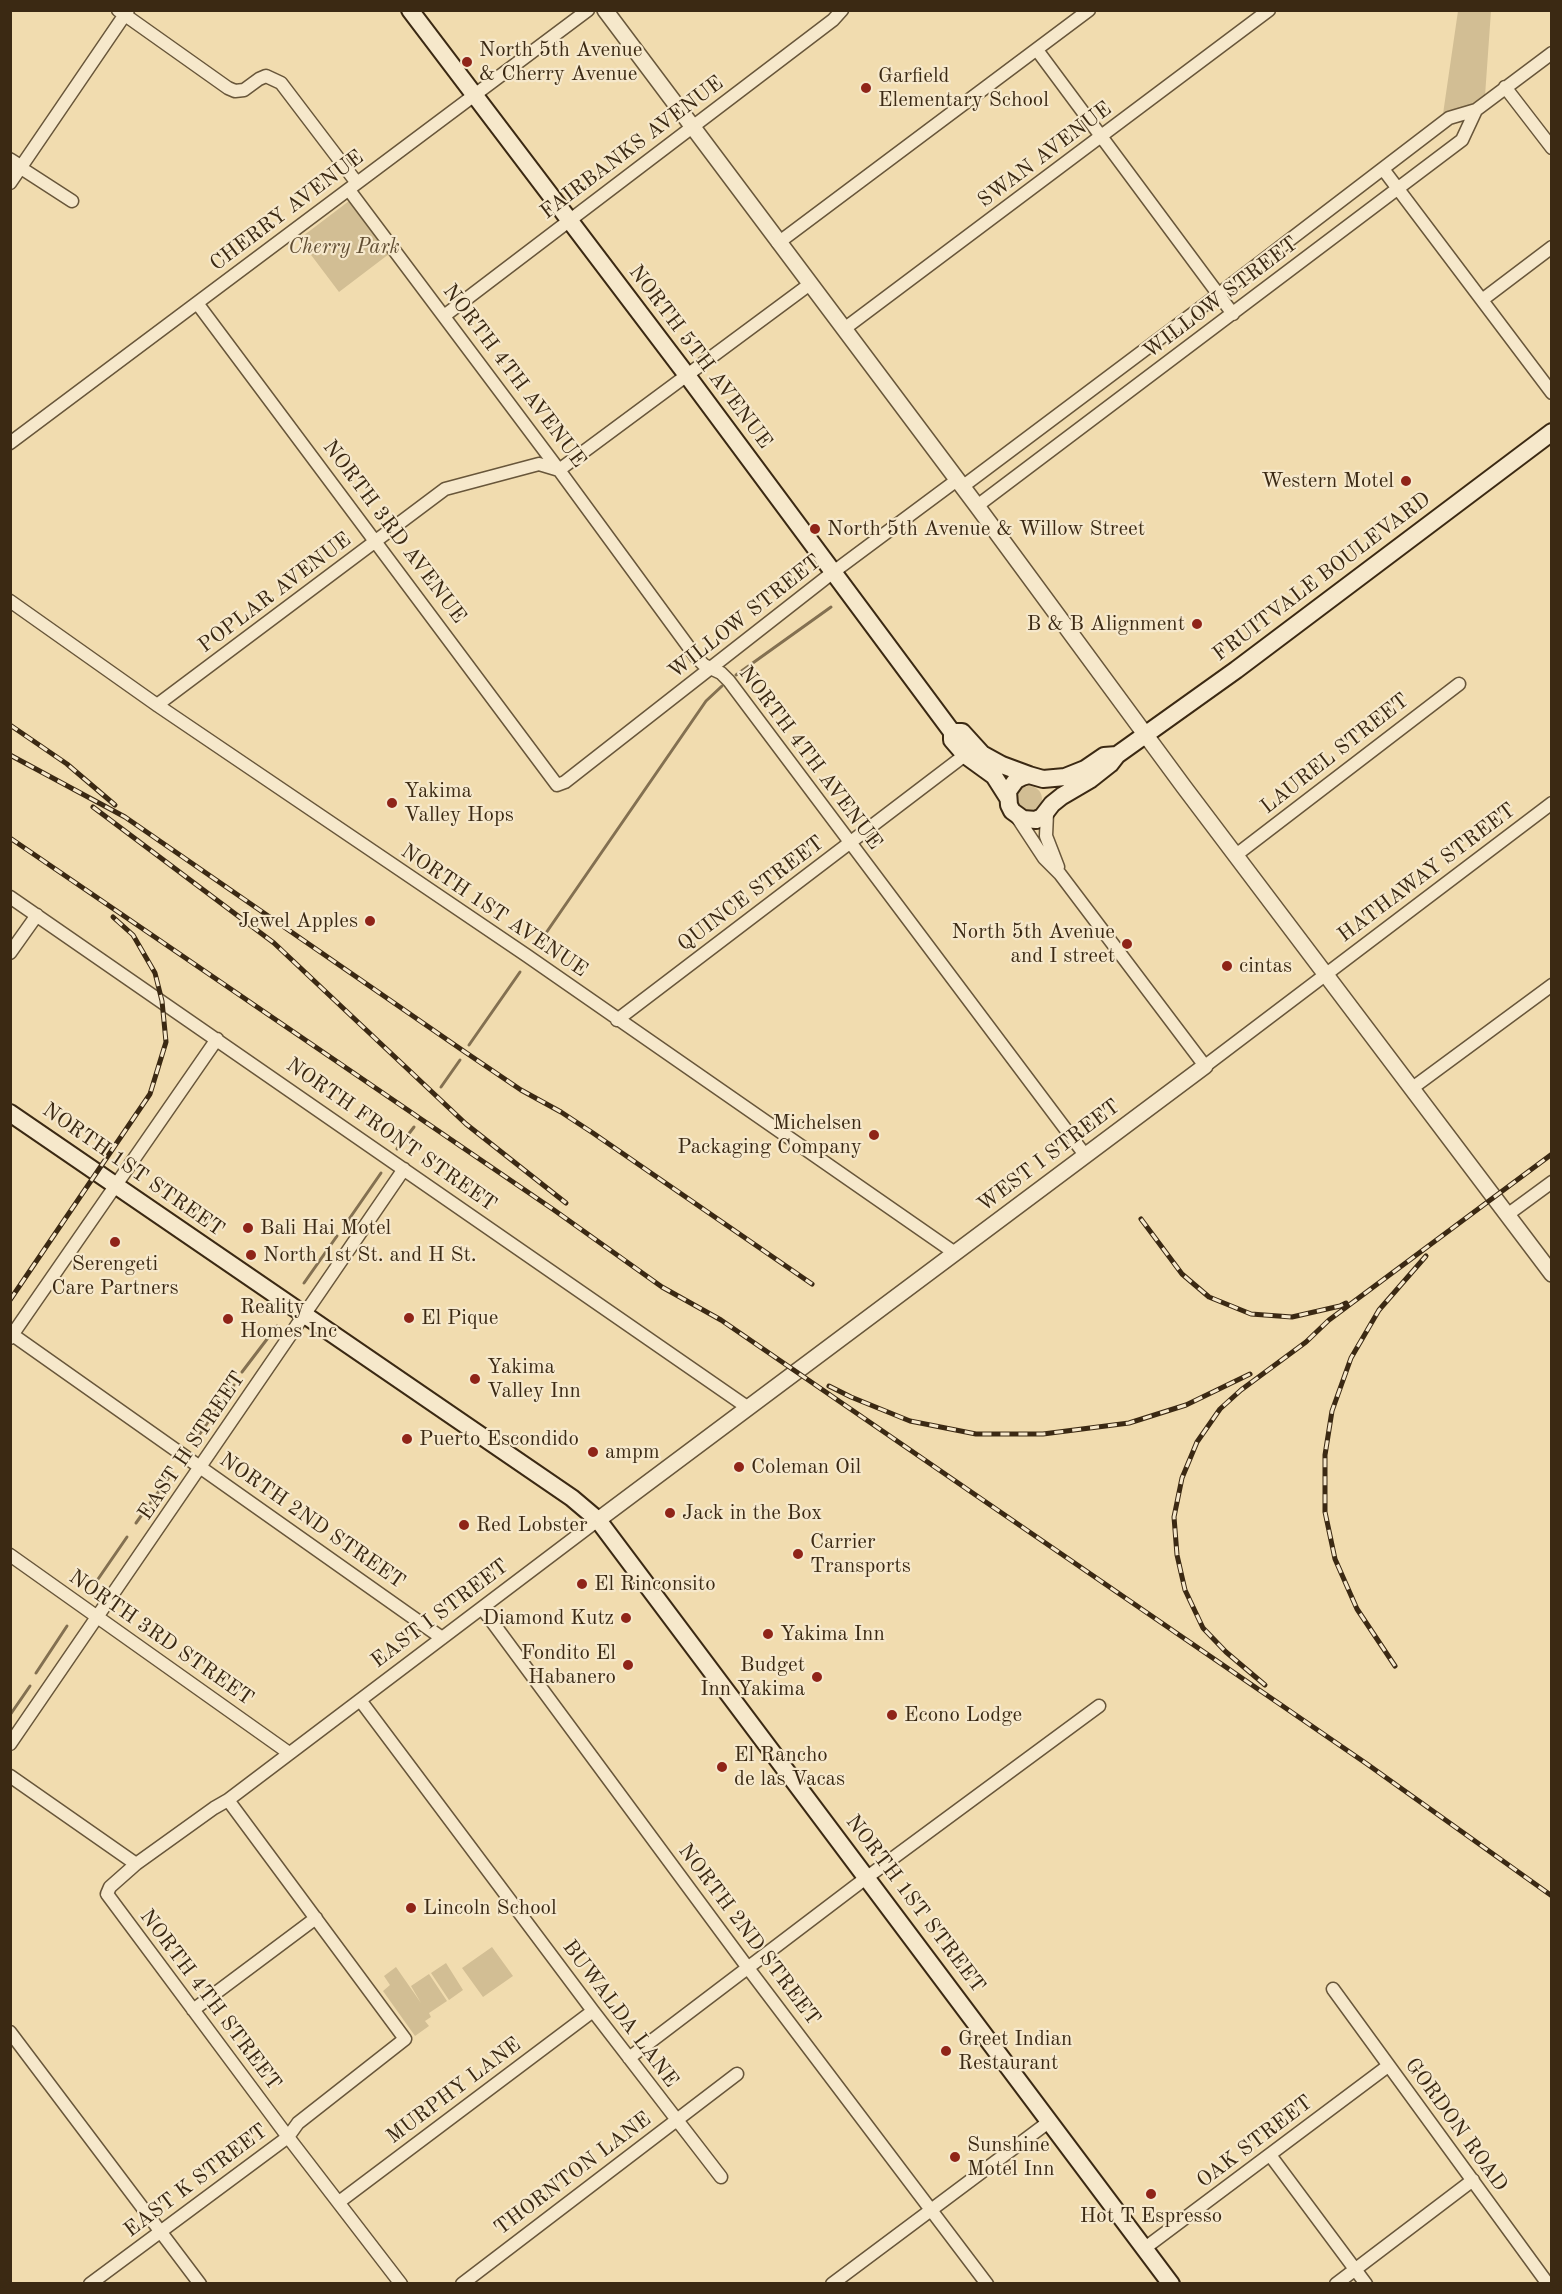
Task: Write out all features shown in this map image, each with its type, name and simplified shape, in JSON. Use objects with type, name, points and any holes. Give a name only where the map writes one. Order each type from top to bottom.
[{"type":"main road","name":"NORTH 5TH AVENUE","points":[[410,10],[952,732],[952,740],[965,755],[994,776],[1008,798]]},
{"type":"main road","name":"FRUITVALE BOULEVARD","points":[[1017,816],[1029,820],[1042,817],[1049,808],[1110,764],[1116,755],[1245,664],[1551,432]]},
{"type":"main road","name":"NORTH 5TH AVENUE","points":[[952,732],[962,732],[982,754],[1002,765],[1036,777]]},
{"type":"main road","name":"FRUITVALE BOULEVARD","points":[[1036,777],[1065,777],[1085,769],[1104,756],[1116,755]]},
{"type":"main road","points":[[1017,816],[1009,805],[1008,798],[1012,785],[1022,777],[1036,777],[1051,790],[1049,808]]},
{"type":"main road","name":"NORTH 1ST STREET","points":[[10,1113],[553,1485],[598,1520],[1171,2283]]},
{"type":"street","name":"CHERRY AVENUE","points":[[10,443],[588,10]]},
{"type":"street","points":[[605,10],[691,128],[977,506],[1145,735],[1551,1274]]},
{"type":"street","name":"FAIRBANKS AVENUE","points":[[444,315],[832,20],[842,10]]},
{"type":"street","points":[[778,243],[1089,10]]},
{"type":"street","name":"SWAN AVENUE","points":[[844,330],[1269,10]]},
{"type":"street","points":[[10,183],[16,165],[123,12]]},
{"type":"street","name":"NORTH 4TH AVENUE","points":[[123,12],[228,88],[236,91],[244,90],[266,76],[281,82],[444,315],[696,657],[729,681],[1085,1155]]},
{"type":"street","points":[[1037,50],[1233,314]]},
{"type":"street","name":"WILLOW STREET","points":[[977,506],[1462,140],[1476,111],[1551,53]]},
{"type":"street","points":[[1505,87],[1551,147]]},
{"type":"street","name":"WILLOW STREET","points":[[557,785],[566,782],[832,573],[1219,294],[1449,118],[1476,111]]},
{"type":"street","points":[[16,165],[72,201]]},
{"type":"street","points":[[1383,169],[1551,393]]},
{"type":"street","points":[[1482,300],[1551,247]]},
{"type":"street","points":[[560,470],[810,284]]},
{"type":"street","name":"NORTH 3RD AVENUE","points":[[198,303],[557,785]]},
{"type":"street","name":"POPLAR AVENUE","points":[[157,705],[445,489],[539,464],[560,470]]},
{"type":"street","name":"NORTH 1ST AVENUE","points":[[10,601],[157,705],[955,1253]]},
{"type":"street","name":"LAUREL STREET","points":[[1236,855],[1459,684]]},
{"type":"street","name":"QUINCE STREET","points":[[617,1020],[965,755]]},
{"type":"street","name":"HATHAWAY STREET","points":[[1327,974],[1551,803]]},
{"type":"street","points":[[1049,808],[1046,836],[1060,874]]},
{"type":"street","points":[[1017,816],[1044,858],[1060,874],[1205,1066]]},
{"type":"street","name":"NORTH FRONT STREET","points":[[10,897],[747,1407]]},
{"type":"street","points":[[10,953],[37,915]]},
{"type":"street","name":"WEST I STREET","points":[[795,1372],[1327,974]]},
{"type":"street","points":[[1411,1089],[1551,985]]},
{"type":"street","points":[[11,1335],[217,1039]]},
{"type":"street","name":"EAST H STREET","points":[[10,1744],[404,1169]]},
{"type":"street","points":[[1508,1215],[1551,1182]]},
{"type":"street","name":"NORTH 2ND STREET","points":[[11,1335],[201,1466],[442,1638]]},
{"type":"street","name":"EAST I STREET","points":[[136,1864],[228,1800],[795,1372]]},
{"type":"street","name":"NORTH 3RD STREET","points":[[10,1555],[289,1753]]},
{"type":"street","name":"NORTH 2ND STREET","points":[[483,1608],[748,1968],[987,2283]]},
{"type":"street","name":"BUWALDA LANE","points":[[360,1700],[593,2011],[721,2177]]},
{"type":"street","points":[[629,2058],[866,1878],[1099,1706]]},
{"type":"street","points":[[10,1776],[136,1864]]},
{"type":"street","points":[[193,2010],[316,1918],[228,1800]]},
{"type":"street","name":"NORTH 4TH STREET","points":[[136,1864],[110,1887],[107,1894],[288,2137],[401,2283]]},
{"type":"street","name":"EAST K STREET","points":[[90,2283],[288,2137],[298,2123],[405,2039],[316,1918]]},
{"type":"street","name":"GORDON ROAD","points":[[1333,1989],[1548,2283]]},
{"type":"street","name":"MURPHY LANE","points":[[339,2202],[593,2011]]},
{"type":"street","points":[[10,2032],[200,2283]]},
{"type":"street","name":"OAK STREET","points":[[1145,2248],[1388,2066]]},
{"type":"street","name":"THORNTON LANE","points":[[462,2283],[737,2074]]},
{"type":"street","points":[[832,2283],[1050,2121]]},
{"type":"street","points":[[1270,2155],[1366,2283]]},
{"type":"street","points":[[1336,2283],[1473,2180]]},
{"type":"green space","points":[[1458,11],[1491,11],[1485,96],[1470,106],[1443,114]]},
{"type":"green space","name":"Cherry Park","points":[[349,201],[389,254],[339,292],[299,239]]},
{"type":"green space","points":[[1029,786],[1038,790],[1042,799],[1038,808],[1029,812],[1020,808],[1016,799],[1020,790]]},
{"type":"green space","points":[[492,1947],[513,1976],[483,1997],[462,1968]]},
{"type":"green space","points":[[446,1963],[463,1990],[449,2000],[431,1973]]},
{"type":"green space","points":[[396,1967],[421,2003],[411,1986],[429,1974],[447,2001],[429,2013],[431,2017],[425,2021],[429,2026],[415,2036],[383,1991],[390,1985],[384,1976]]},
{"type":"waterway","points":[[736,675],[831,607]]},
{"type":"waterway","points":[[537,946],[706,701],[722,686]]},
{"type":"waterway","points":[[469,1045],[520,972]]},
{"type":"waterway","points":[[441,1087],[460,1060]]},
{"type":"waterway","points":[[397,1149],[414,1127]]},
{"type":"waterway","points":[[347,1222],[381,1173]]},
{"type":"waterway","points":[[304,1283],[337,1236]]},
{"type":"waterway","points":[[242,1372],[277,1326]]},
{"type":"waterway","points":[[199,1435],[234,1385]]},
{"type":"waterway","points":[[136,1523],[172,1473]]},
{"type":"waterway","points":[[96,1582],[127,1537]]},
{"type":"waterway","points":[[36,1673],[67,1626]]},
{"type":"waterway","points":[[10,1715],[30,1686]]},
{"type":"railway","points":[[10,725],[67,764],[115,805]]},
{"type":"railway","points":[[10,755],[125,817],[465,1052],[521,1090],[593,1133],[812,1284]]},
{"type":"railway","points":[[93,807],[274,943],[466,1124],[566,1203]]},
{"type":"railway","points":[[10,838],[554,1210],[662,1287],[721,1320],[1367,1764],[1552,1896]]},
{"type":"railway","points":[[10,1300],[150,1094],[166,1042],[162,1001],[155,973],[133,935],[113,917]]},
{"type":"railway","points":[[1265,1685],[1226,1652],[1203,1628],[1185,1590],[1177,1555],[1174,1517],[1182,1478],[1197,1442],[1220,1409],[1241,1390],[1306,1342],[1329,1320],[1552,1154]]},
{"type":"railway","points":[[1141,1219],[1182,1274],[1209,1297],[1251,1314],[1292,1317],[1346,1303]]},
{"type":"railway","points":[[1395,1666],[1357,1609],[1335,1559],[1325,1512],[1325,1455],[1332,1411],[1351,1358],[1379,1310],[1426,1256]]},
{"type":"railway","points":[[829,1386],[910,1421],[976,1434],[1043,1434],[1129,1423],[1186,1405],[1250,1374]]},
{"type":"place","name":"North 5th Avenue & Cherry Avenue","points":[[467,62]]},
{"type":"place","name":"Garfield Elementary School","points":[[866,88]]},
{"type":"place","name":"Western Motel","points":[[1406,481]]},
{"type":"place","name":"North 5th Avenue & Willow Street","points":[[815,529]]},
{"type":"place","name":"B & B Alignment","points":[[1197,624]]},
{"type":"place","name":"Yakima Valley Hops","points":[[392,803]]},
{"type":"place","name":"Jewel Apples","points":[[370,921]]},
{"type":"place","name":"North 5th Avenue and I street","points":[[1127,944]]},
{"type":"place","name":"cintas","points":[[1227,966]]},
{"type":"place","name":"Michelsen Packaging Company","points":[[874,1135]]},
{"type":"place","name":"Bali Hai Motel","points":[[248,1228]]},
{"type":"place","name":"Serengeti Care Partners","points":[[115,1242]]},
{"type":"place","name":"North 1st St. and H St.","points":[[251,1255]]},
{"type":"place","name":"El Pique","points":[[409,1318]]},
{"type":"place","name":"Reality Homes Inc","points":[[228,1319]]},
{"type":"place","name":"Yakima Valley Inn","points":[[475,1379]]},
{"type":"place","name":"Puerto Escondido","points":[[407,1439]]},
{"type":"place","name":"ampm","points":[[593,1452]]},
{"type":"place","name":"Coleman Oil","points":[[739,1467]]},
{"type":"place","name":"Jack in the Box","points":[[670,1513]]},
{"type":"place","name":"Red Lobster","points":[[464,1525]]},
{"type":"place","name":"Carrier Transports","points":[[798,1554]]},
{"type":"place","name":"El Rinconsito","points":[[582,1584]]},
{"type":"place","name":"Diamond Kutz","points":[[626,1618]]},
{"type":"place","name":"Yakima Inn","points":[[768,1634]]},
{"type":"place","name":"Fondito El Habanero","points":[[628,1665]]},
{"type":"place","name":"Budget Inn Yakima","points":[[817,1677]]},
{"type":"place","name":"Econo Lodge","points":[[892,1715]]},
{"type":"place","name":"El Rancho de las Vacas","points":[[722,1767]]},
{"type":"place","name":"Lincoln School","points":[[411,1908]]},
{"type":"place","name":"Greet Indian Restaurant","points":[[946,2051]]},
{"type":"place","name":"Sunshine Motel Inn","points":[[955,2157]]},
{"type":"place","name":"Hot T Espresso","points":[[1151,2194]]}]
